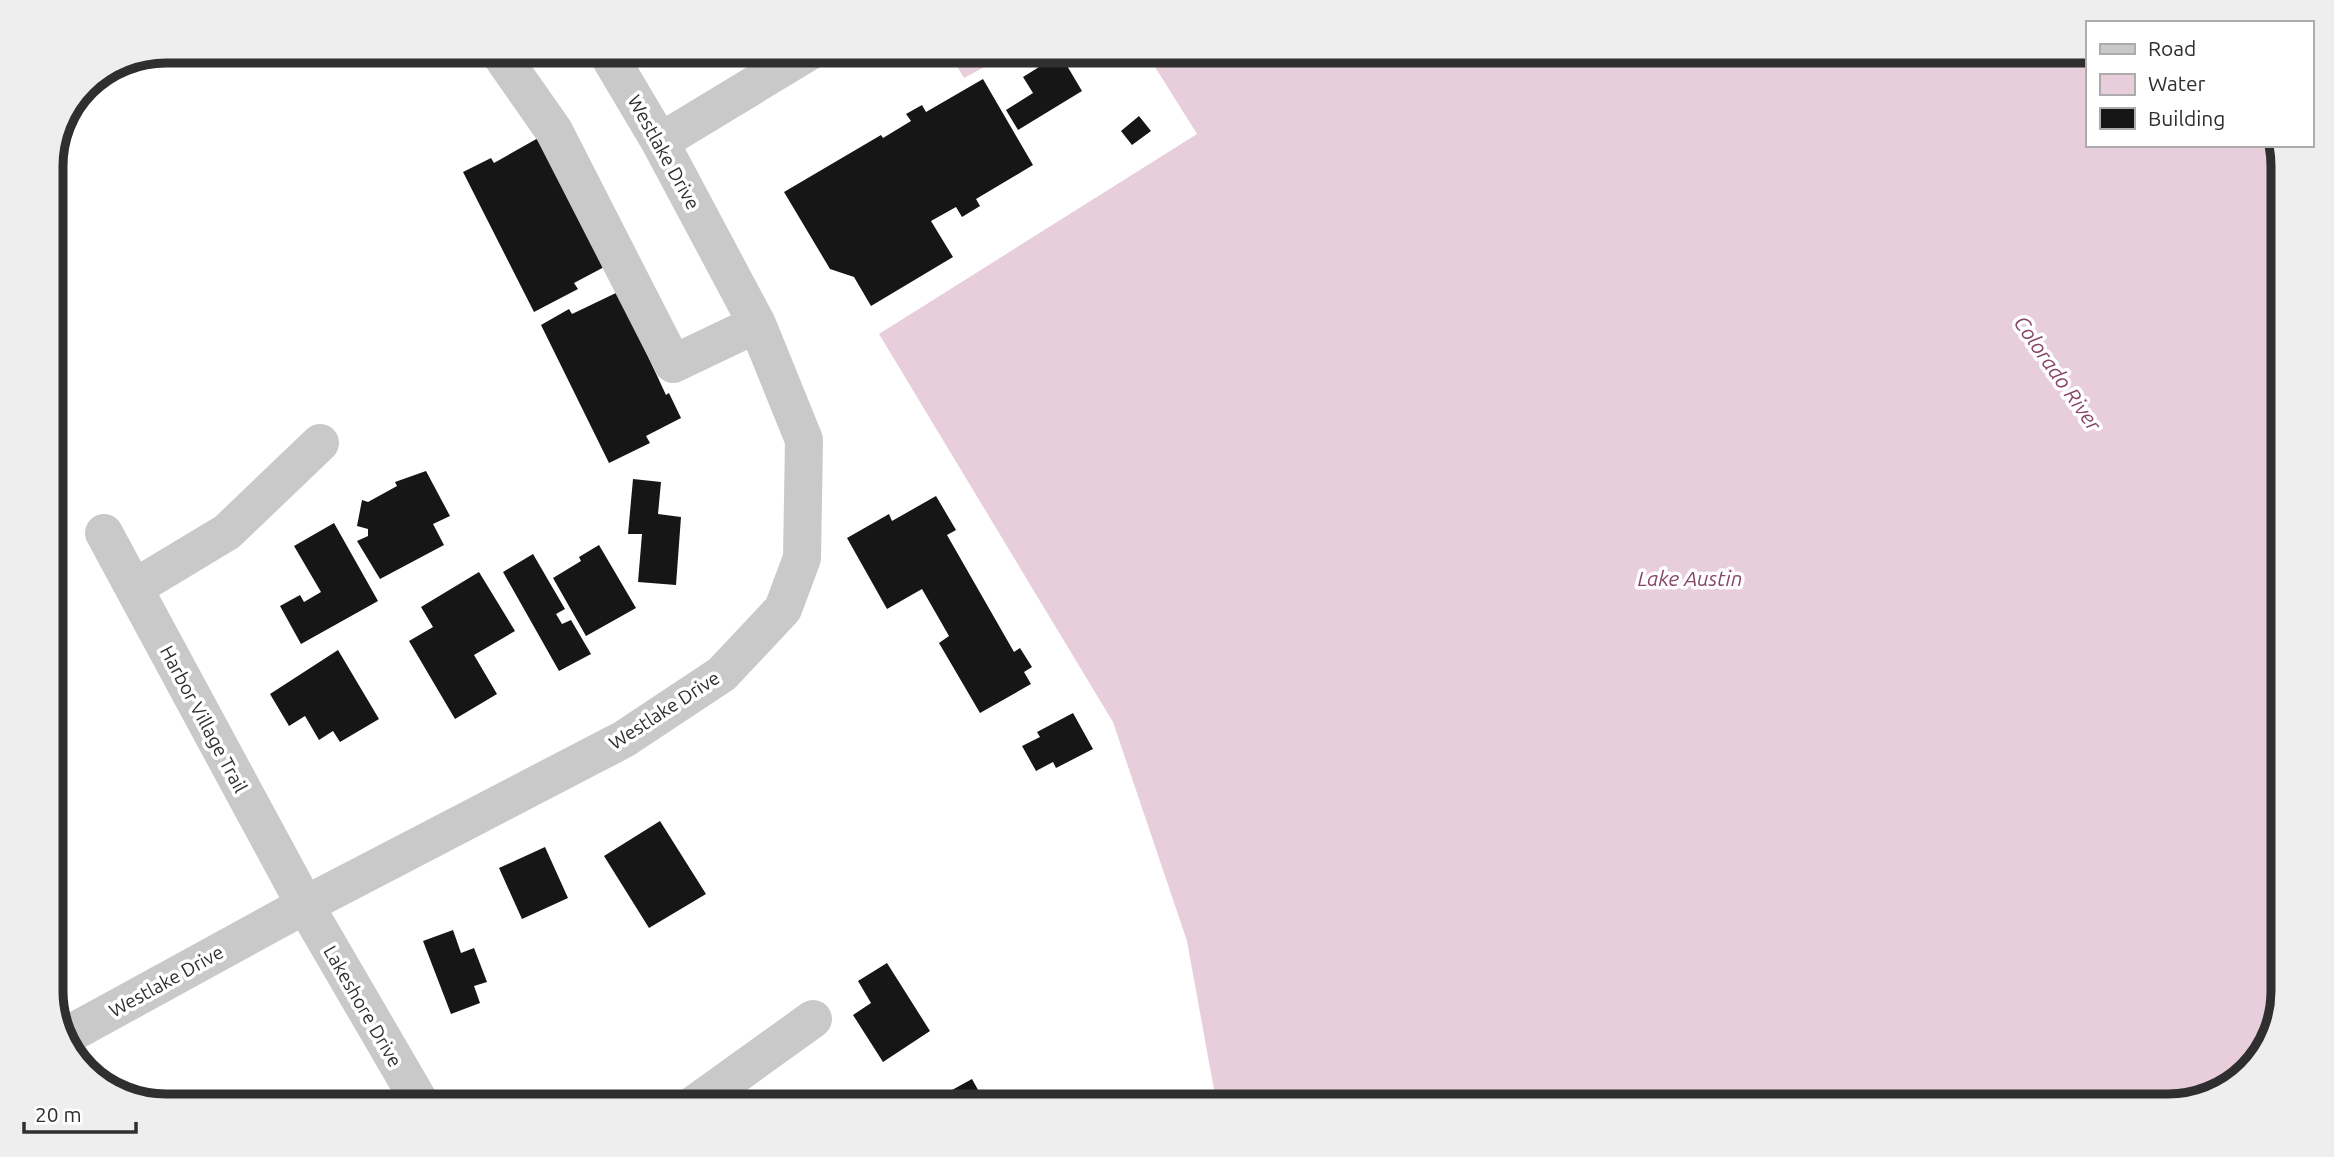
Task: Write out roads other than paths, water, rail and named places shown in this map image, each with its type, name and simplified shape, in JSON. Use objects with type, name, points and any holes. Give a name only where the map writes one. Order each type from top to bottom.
[{"type":"street","points":[[506,63],[554,131],[673,364],[757,324]]},
{"type":"street","name":"Westlake Drive","points":[[72,1032],[305,905],[624,739],[723,674],[783,610],[802,558],[804,440],[757,324],[660,142],[624,63]]},
{"type":"street","points":[[660,142],[790,63]]},
{"type":"street","points":[[134,588],[226,532],[320,443]]},
{"type":"street","name":"Harbor Village Trail","points":[[104,533],[305,905]]},
{"type":"street","name":"Lakeshore Drive","points":[[305,905],[415,1094]]},
{"type":"street","points":[[709,1094],[813,1019]]},
{"type":"water","points":[[955,63],[992,63],[964,78]]},
{"type":"water","name":"Lake Austin","points":[[1153,63],[2086,63],[2086,147],[2269,147],[2271,991],[2266,1024],[2245,1059],[2225,1077],[2213,1083],[2195,1090],[2168,1094],[1215,1094],[1187,941],[1113,722],[879,334],[1197,134]]},
{"type":"water label","name":"Colorado River","points":[[2058,373]]}]
